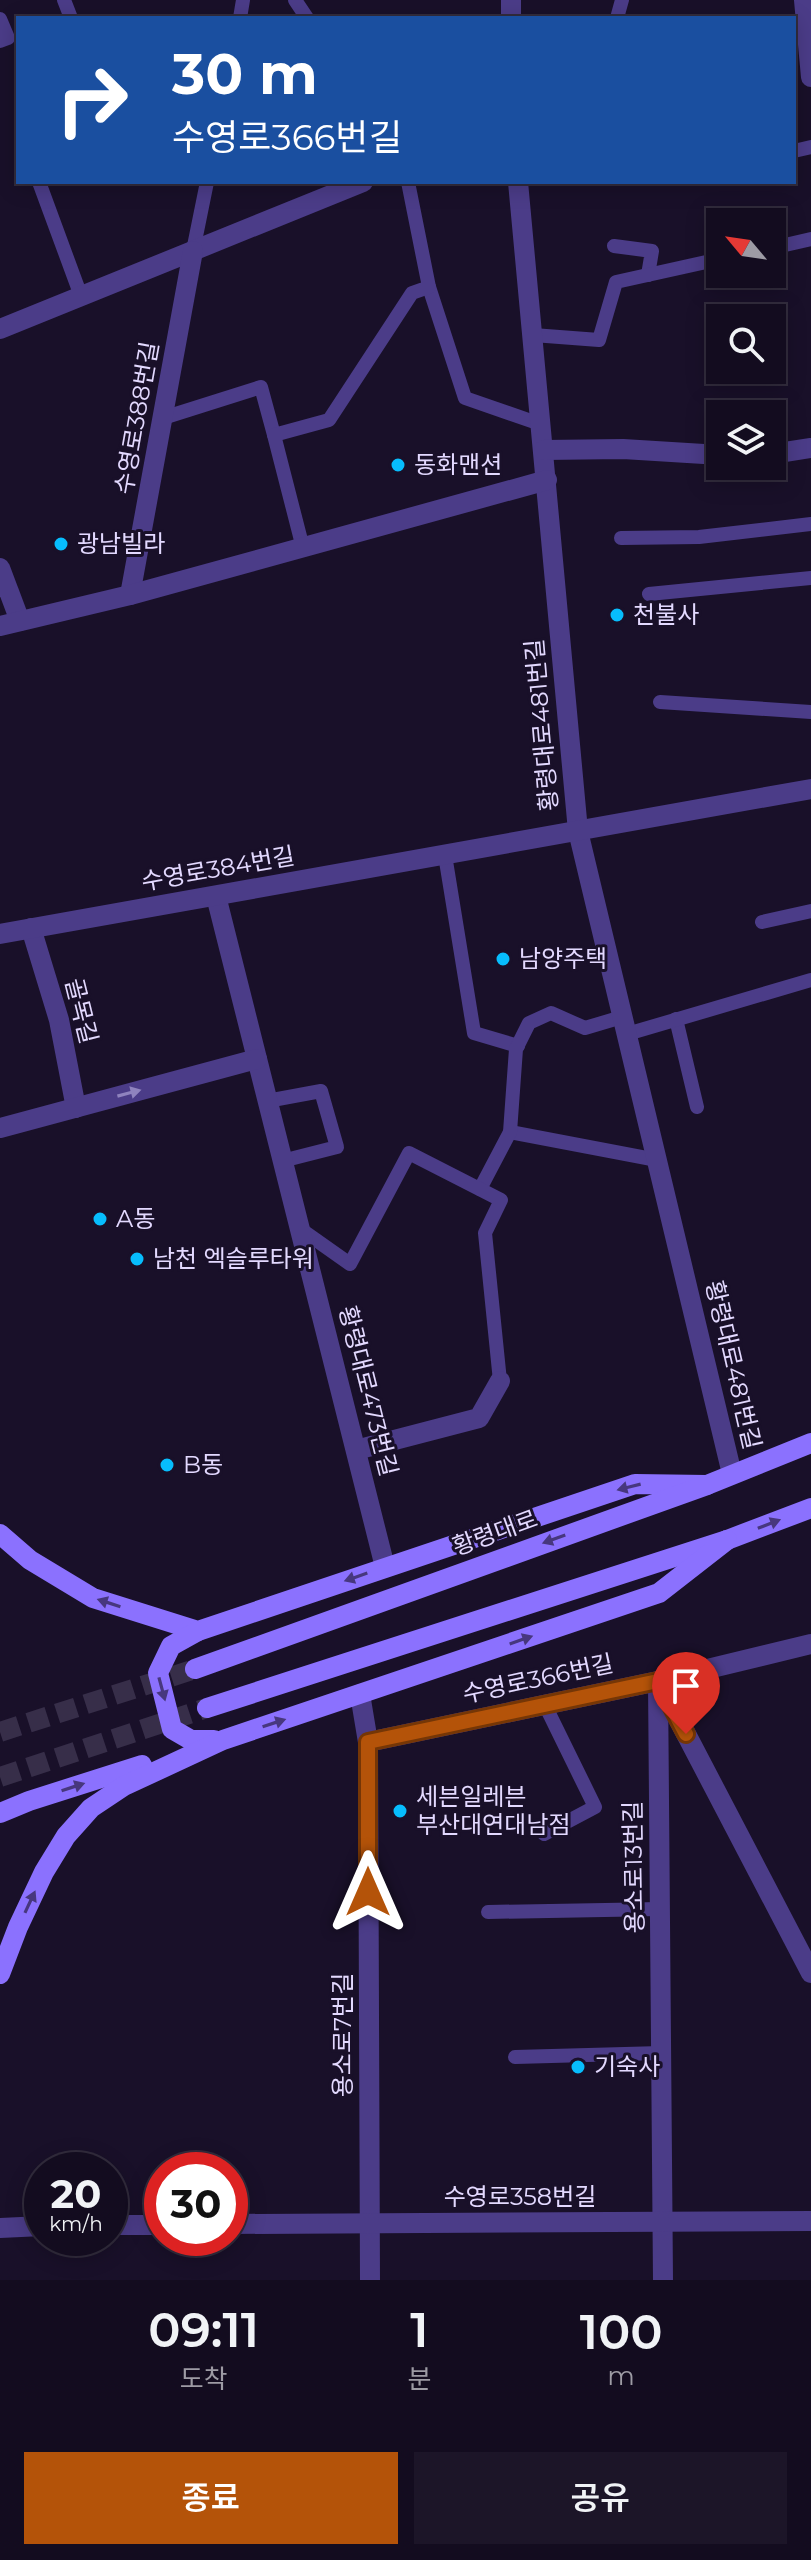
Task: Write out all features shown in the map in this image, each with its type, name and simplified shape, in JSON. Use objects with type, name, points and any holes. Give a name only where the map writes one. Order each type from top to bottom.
[{"type":"main road","name":"황령대로","points":[[195,1669],[707,1485],[811,1443]]},
{"type":"main road","points":[[223,1740],[191,1740],[172,1729],[158,1673],[171,1646],[198,1631],[635,1484],[707,1485]]},
{"type":"main road","points":[[207,1708],[727,1540],[811,1508]]},
{"type":"main road","points":[[0,1534],[30,1560],[93,1598],[198,1631]]},
{"type":"main road","points":[[0,1813],[659,1593],[727,1540]]},
{"type":"main road","points":[[0,1974],[44,1872],[66,1836],[91,1808],[124,1786],[223,1740]]},
{"type":"street","points":[[804,0],[805,70]]},
{"type":"street","points":[[0,329],[358,184]]},
{"type":"street","name":"황령대로481번길","points":[[518,184],[578,831],[624,1026],[650,1159],[732,1474]]},
{"type":"street","name":"수영로388번길","points":[[130,595],[193,251]]},
{"type":"street","points":[[786,452],[811,448]]},
{"type":"street","points":[[544,450],[623,449],[706,454]]},
{"type":"street","points":[[0,568],[10,624],[130,595],[547,480]]},
{"type":"street","name":"수영로384번길","points":[[0,934],[811,789]]},
{"type":"street","name":"황령대로473번길","points":[[216,896],[385,1567]]},
{"type":"street","name":"골목길","points":[[31,928],[59,1020],[76,1108]]},
{"type":"street","points":[[0,1128],[257,1059]]},
{"type":"street","points":[[356,1450],[479,1418],[500,1381]]},
{"type":"street","name":"수영로366번길","points":[[368,1742],[658,1681],[811,1644]]},
{"type":"street","points":[[658,1681],[811,1973]]},
{"type":"street","name":"용소로13번길","points":[[658,1681],[663,2280]]},
{"type":"street","name":"용소로7번길","points":[[360,1694],[368,1742],[370,2280]]},
{"type":"street","name":"수영로358번길","points":[[248,2224],[811,2221]]},
{"type":"street","points":[[0,2228],[24,2227]]},
{"type":"lane","points":[[0,19],[8,38],[0,41]]},
{"type":"lane","points":[[40,184],[81,296]]},
{"type":"lane","points":[[193,251],[209,184]]},
{"type":"lane","points":[[408,184],[429,287],[465,398],[540,424]]},
{"type":"lane","points":[[786,245],[811,239]]},
{"type":"lane","points":[[614,246],[652,251],[648,275]]},
{"type":"lane","points":[[533,335],[599,340],[616,282],[706,262]]},
{"type":"lane","points":[[274,435],[329,420],[412,293],[429,287]]},
{"type":"lane","points":[[163,418],[261,387],[303,548]]},
{"type":"lane","points":[[621,538],[699,537],[811,524]]},
{"type":"lane","points":[[649,594],[811,578]]},
{"type":"lane","points":[[660,702],[811,712]]},
{"type":"lane","points":[[445,855],[474,1033],[518,1046]]},
{"type":"lane","points":[[762,922],[811,911]]},
{"type":"lane","points":[[480,1189],[510,1132],[518,1046],[529,1023],[551,1013],[585,1028],[676,1019],[811,980]]},
{"type":"lane","points":[[676,1019],[697,1107]]},
{"type":"lane","points":[[267,1101],[321,1091],[337,1147],[282,1161]]},
{"type":"lane","points":[[510,1132],[650,1159]]},
{"type":"lane","points":[[299,1228],[350,1264],[409,1153],[501,1200],[485,1233],[500,1381]]},
{"type":"lane","points":[[544,1703],[595,1807],[544,1834]]},
{"type":"lane","points":[[488,1912],[660,1909]]},
{"type":"lane","points":[[515,2057],[661,2053]]},
{"type":"tunnel","points":[[0,1732],[195,1669]]},
{"type":"tunnel","points":[[0,1777],[207,1708]]},
{"type":"place","name":"동화맨션","points":[[398,465]]},
{"type":"place","name":"광남빌라","points":[[61,544]]},
{"type":"place","name":"천불사","points":[[617,615]]},
{"type":"place","name":"남양주택","points":[[503,959]]},
{"type":"place","name":"A동","points":[[100,1219]]},
{"type":"place","name":"남천 엑슬루타워","points":[[137,1259]]},
{"type":"place","name":"B동","points":[[167,1465]]},
{"type":"place","name":"세븐일레븐 부산대연대남점","points":[[400,1811]]},
{"type":"place","name":"기숙사","points":[[578,2067]]},
{"type":"route","points":[[368,1892],[368,1742],[658,1681],[686,1734]]}]
